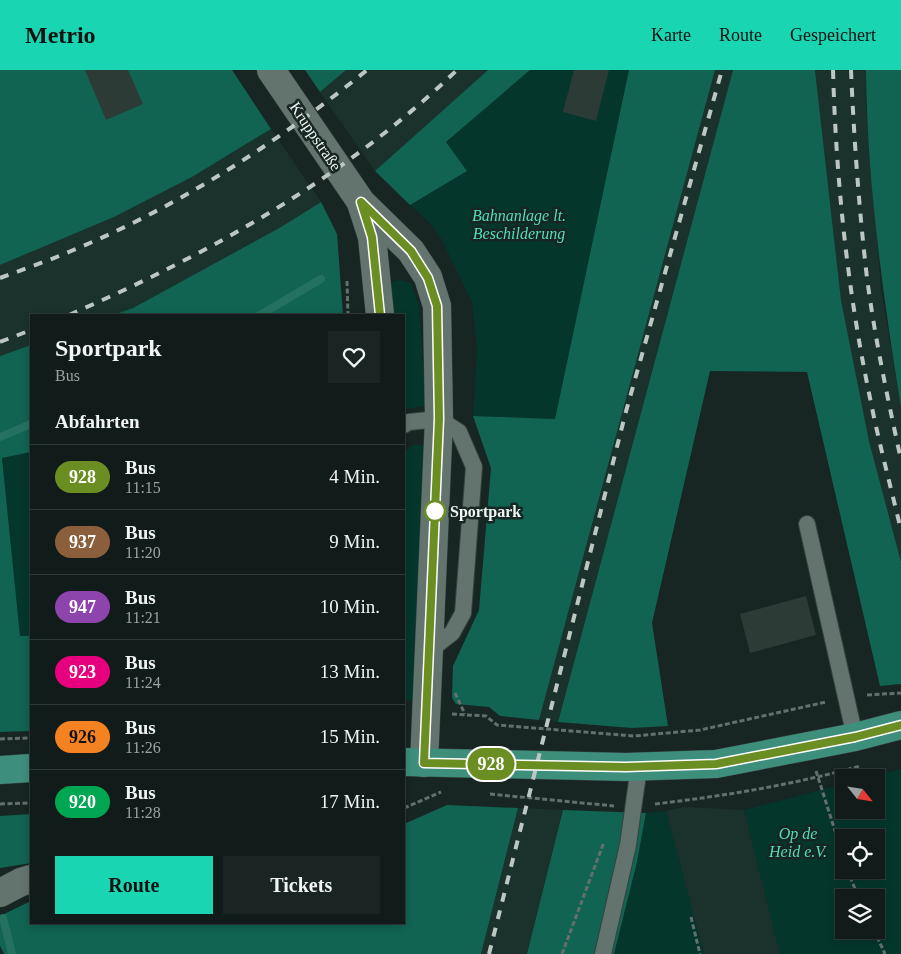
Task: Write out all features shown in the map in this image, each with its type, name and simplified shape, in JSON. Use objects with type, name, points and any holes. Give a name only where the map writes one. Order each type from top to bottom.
[{"type":"main road","points":[[414,763],[639,767],[716,764],[855,737],[901,725]]},
{"type":"main road","points":[[0,770],[30,768]]},
{"type":"street","name":"Kruppstraße","points":[[270,70],[361,202],[411,251],[428,278],[437,306],[439,419],[426,713],[414,763]]},
{"type":"street","name":"Kruppstraße","points":[[361,202],[372,237],[380,314]]},
{"type":"street","points":[[0,894],[21,882],[30,879]]},
{"type":"lane","points":[[405,424],[410,422],[439,419],[459,432],[474,467],[463,612],[452,633],[429,650]]},
{"type":"lane","points":[[807,524],[855,737]]},
{"type":"lane","points":[[602,954],[628,845],[639,767]]},
{"type":"path","points":[[426,713],[486,716],[497,725],[532,729],[634,736],[700,730],[846,697],[901,693]]},
{"type":"path","points":[[0,739],[30,738]]},
{"type":"path","points":[[808,746],[835,831]]},
{"type":"path","points":[[634,806],[716,797],[818,778],[864,765]]},
{"type":"path","points":[[405,808],[441,792],[451,792]]},
{"type":"path","points":[[481,793],[511,794],[618,806],[615,814]]},
{"type":"path","points":[[0,804],[30,803]]},
{"type":"path","points":[[562,954],[608,833]]},
{"type":"path","points":[[691,917],[700,954]]},
{"type":"path","points":[[878,939],[885,954]]},
{"type":"shaded area","points":[[346,70],[488,70],[375,171],[320,92]]},
{"type":"shaded area","points":[[715,70],[733,70],[558,722],[539,720]]},
{"type":"shaded area","points":[[815,70],[866,70],[866,106],[881,289],[901,408],[901,562],[869,441],[841,300]]},
{"type":"shaded area","points":[[271,129],[321,202],[281,227],[133,308],[116,314],[30,314],[30,345],[0,356],[0,265],[114,217],[192,177]]},
{"type":"shaded area","points":[[684,807],[744,810],[780,954],[704,954],[666,811]]},
{"type":"shaded area","points":[[518,808],[563,810],[527,954],[481,954]]},
{"type":"green space","points":[[0,70],[232,70],[271,129],[192,177],[114,217],[0,265]]},
{"type":"green space","points":[[305,70],[346,70],[320,92]]},
{"type":"green space","points":[[488,70],[530,70],[446,142],[467,171],[410,205],[375,171]]},
{"type":"green space","name":"Bahnanlage lt. Beschilderung","points":[[530,70],[629,70],[555,419],[473,416],[477,349],[472,302],[442,240],[429,222],[410,205],[467,171],[446,142]]},
{"type":"green space","points":[[629,70],[715,70],[539,720],[500,716],[489,707],[456,704],[452,698],[453,666],[479,610],[491,468],[473,416],[555,419]]},
{"type":"green space","points":[[733,70],[815,70],[841,300],[869,441],[901,562],[901,684],[880,686],[807,372],[710,371],[652,623],[668,726],[632,728],[558,722]]},
{"type":"green space","points":[[866,70],[901,70],[901,408],[877,239],[869,155]]},
{"type":"green space","points":[[321,202],[337,234],[343,314],[116,314],[133,308],[281,227]]},
{"type":"green space","points":[[400,280],[411,283],[419,306],[426,406],[405,409],[405,314],[394,314],[390,288],[393,281]]},
{"type":"green space","points":[[30,345],[30,452],[2,458],[20,636],[30,636],[30,731],[0,732],[0,356]]},
{"type":"green space","points":[[413,445],[425,445],[413,701],[405,700],[405,451]]},
{"type":"green space","points":[[30,452],[30,636],[20,636],[2,458]]},
{"type":"green space","name":"Op de Heid e.V.","points":[[901,769],[901,954],[780,954],[744,810],[835,786],[835,819],[885,819],[885,773]]},
{"type":"green space","points":[[447,805],[518,808],[481,954],[4,954],[0,946],[0,916],[30,901],[30,924],[405,924],[405,824]]},
{"type":"green space","points":[[563,810],[646,813],[637,862],[614,954],[527,954]]},
{"type":"green space","points":[[666,811],[704,954],[614,954],[637,862],[646,813]]},
{"type":"green space","points":[[30,814],[30,863],[0,868],[0,816]]},
{"type":"building","points":[[85,70],[128,70],[143,104],[106,120]]},
{"type":"building","points":[[574,70],[609,70],[596,121],[563,112]]},
{"type":"building","points":[[806,596],[816,635],[750,653],[740,614]]},
{"type":"waterway","points":[[262,314],[321,279]]},
{"type":"waterway","points":[[0,437],[30,424]]},
{"type":"waterway","points":[[3,918],[12,954]]},
{"type":"railway","points":[[0,278],[111,234],[188,194],[262,148],[367,70]]},
{"type":"railway","points":[[71,314],[122,291],[225,239],[274,210],[322,179],[369,145],[414,109],[457,70]]},
{"type":"railway","points":[[489,954],[625,415],[722,70]]},
{"type":"railway","points":[[833,70],[840,192],[849,273],[861,353],[880,444],[901,530]]},
{"type":"railway","points":[[851,70],[857,174],[867,278],[878,347],[901,460]]},
{"type":"railway","points":[[0,342],[30,330]]},
{"type":"bus line","name":"928","points":[[380,314],[372,237],[361,202],[411,251],[428,278],[437,306],[439,419],[424,763],[626,767],[716,764],[855,737],[901,725]]},
{"type":"place","name":"Sportpark","points":[[435,511]]}]
